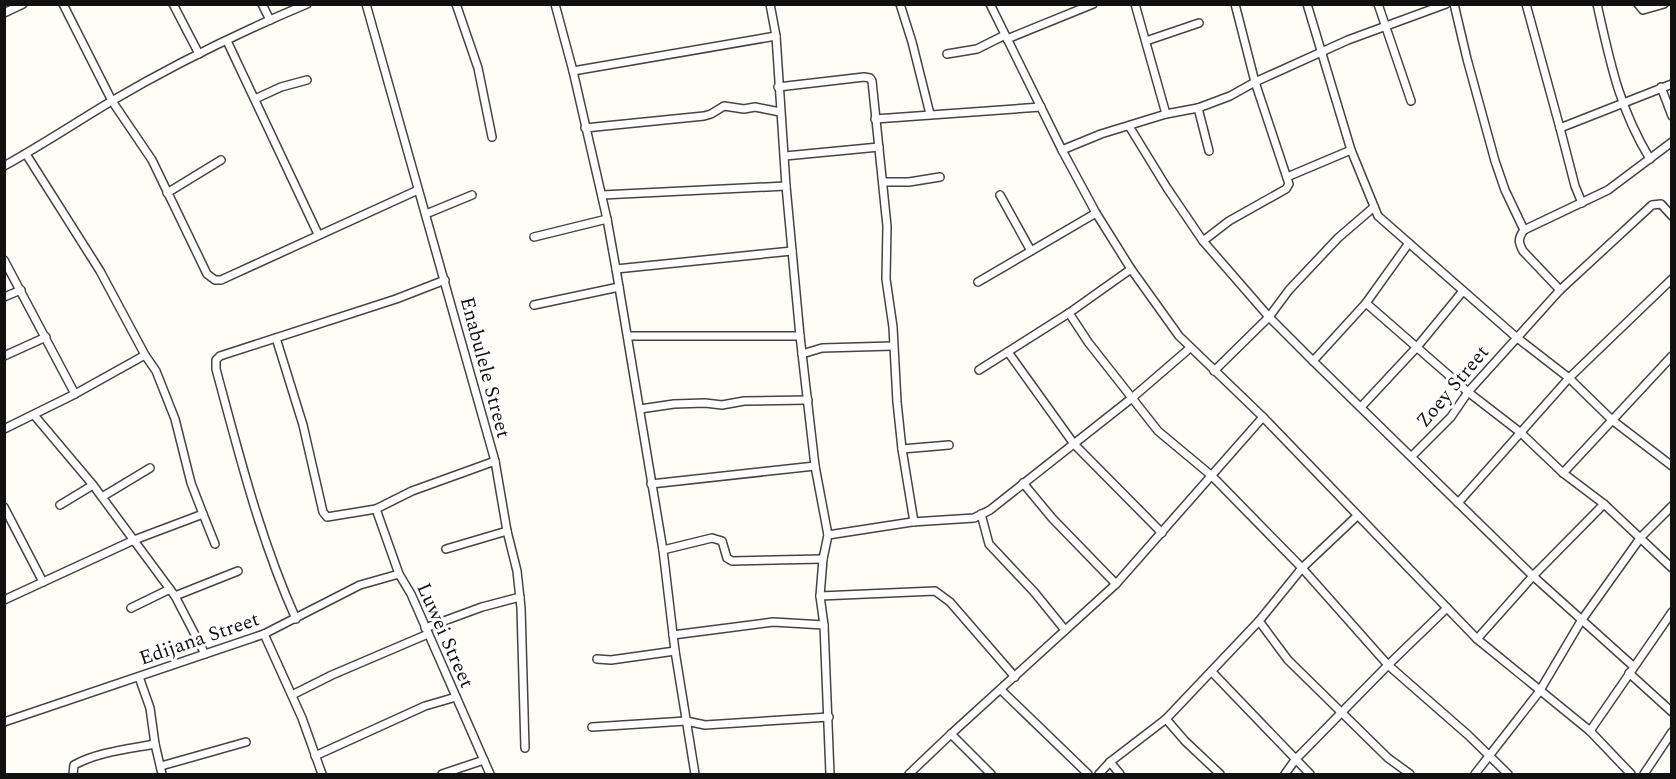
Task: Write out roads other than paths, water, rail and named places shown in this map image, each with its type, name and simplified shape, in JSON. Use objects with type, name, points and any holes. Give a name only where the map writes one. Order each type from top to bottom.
[{"type":"street","points":[[4,13],[23,4]]},
{"type":"street","points":[[63,4],[112,101],[152,160],[207,274],[215,280],[221,280],[418,190]]},
{"type":"street","points":[[173,4],[199,54]]},
{"type":"street","points":[[262,4],[270,20]]},
{"type":"street","points":[[4,166],[112,101],[199,54],[307,4]]},
{"type":"street","name":"Enabulele Street","points":[[366,4],[495,461],[520,597],[525,748]]},
{"type":"street","points":[[456,4],[477,68],[492,137]]},
{"type":"street","points":[[555,4],[607,219],[663,550],[675,651],[695,774]]},
{"type":"street","points":[[770,4],[776,36],[778,87],[800,336],[815,466],[828,535],[823,559],[820,596],[824,625],[830,774]]},
{"type":"street","points":[[900,4],[930,114]]},
{"type":"street","points":[[990,4],[1062,150],[1096,213],[1131,269],[1179,336],[1263,417],[1477,639],[1539,692],[1590,731],[1630,774]]},
{"type":"street","points":[[947,54],[977,49],[1079,7],[1093,4]]},
{"type":"street","points":[[1135,4],[1166,114]]},
{"type":"street","points":[[1203,241],[1229,220],[1286,189],[1289,184],[1255,82],[1235,4]]},
{"type":"street","points":[[1307,4],[1351,150],[1378,216],[1516,337],[1569,378],[1612,420],[1671,464]]},
{"type":"street","points":[[1378,4],[1411,100]]},
{"type":"street","points":[[1062,150],[1101,134],[1166,114],[1198,108],[1230,96],[1321,51],[1446,4]]},
{"type":"street","points":[[1454,4],[1495,161],[1505,190],[1524,230]]},
{"type":"street","points":[[1526,4],[1575,186],[1582,203]]},
{"type":"street","points":[[1597,4],[1604,41],[1622,103],[1650,159]]},
{"type":"street","points":[[1638,4],[1643,10],[1664,4]]},
{"type":"street","points":[[1146,41],[1199,23]]},
{"type":"street","points":[[573,71],[776,36]]},
{"type":"street","points":[[227,40],[318,234]]},
{"type":"street","points":[[778,87],[867,77],[872,81],[887,226],[886,279],[902,449],[914,522]]},
{"type":"street","points":[[255,99],[281,87],[307,80]]},
{"type":"street","points":[[1560,128],[1671,84]]},
{"type":"street","points":[[1661,87],[1671,116]]},
{"type":"street","points":[[585,128],[704,116],[723,106],[744,109],[755,107],[780,112]]},
{"type":"street","points":[[875,119],[1041,107]]},
{"type":"street","points":[[1198,108],[1209,151]]},
{"type":"street","points":[[1129,126],[1203,241],[1269,317],[1631,669],[1671,712]]},
{"type":"street","points":[[1560,290],[1523,251],[1519,243],[1519,236],[1524,230],[1608,190],[1671,142]]},
{"type":"street","points":[[785,156],[879,147]]},
{"type":"street","points":[[1287,177],[1351,150]]},
{"type":"street","points":[[26,154],[100,271],[156,371],[175,419],[191,483],[215,544]]},
{"type":"street","points":[[167,193],[221,160]]},
{"type":"street","points":[[883,182],[909,182],[940,177]]},
{"type":"street","points":[[602,195],[786,186]]},
{"type":"street","points":[[426,214],[472,195]]},
{"type":"street","points":[[1000,195],[1031,251]]},
{"type":"street","name":"Zoey Street","points":[[1412,456],[1451,417],[1468,392],[1560,290],[1652,205],[1660,204],[1671,216]]},
{"type":"street","points":[[1214,371],[1269,317],[1289,290],[1338,238],[1374,207]]},
{"type":"street","points":[[978,282],[1096,213]]},
{"type":"street","points":[[534,237],[607,219]]},
{"type":"street","points":[[1314,361],[1366,303],[1409,243]]},
{"type":"street","points":[[616,269],[792,251]]},
{"type":"street","points":[[4,260],[75,394]]},
{"type":"street","points":[[979,370],[1069,313],[1131,269]]},
{"type":"street","points":[[1458,503],[1569,378],[1671,279]]},
{"type":"street","points":[[296,619],[276,575],[259,527],[216,369],[216,360],[220,356],[396,299],[445,280]]},
{"type":"street","points":[[534,305],[619,287]]},
{"type":"street","points":[[4,297],[21,290]]},
{"type":"street","points":[[1360,406],[1417,347],[1463,291]]},
{"type":"street","points":[[1366,303],[1468,392],[1521,433],[1563,473],[1604,504],[1671,568]]},
{"type":"street","points":[[1069,313],[1088,342],[1158,431],[1212,476],[1302,568],[1388,665],[1468,735],[1508,774]]},
{"type":"street","points":[[628,336],[800,336]]},
{"type":"street","points":[[4,356],[46,337]]},
{"type":"street","points":[[276,338],[303,425],[325,515],[330,517],[376,508],[412,491],[495,461]]},
{"type":"street","points":[[802,354],[822,348],[893,346]]},
{"type":"street","points":[[828,535],[914,522],[974,518],[990,510],[1132,398],[1190,348]]},
{"type":"street","points":[[1008,352],[1074,444],[1162,533]]},
{"type":"street","points":[[4,429],[75,394],[145,355]]},
{"type":"street","points":[[1563,473],[1671,356]]},
{"type":"street","points":[[640,409],[674,404],[722,405],[744,401],[808,400]]},
{"type":"street","points":[[34,415],[93,485],[170,589],[205,654]]},
{"type":"street","points":[[909,774],[1116,584],[1263,417]]},
{"type":"street","points":[[902,449],[950,445]]},
{"type":"street","points":[[651,484],[815,466]]},
{"type":"street","points":[[102,497],[150,468]]},
{"type":"street","points":[[1023,483],[1052,518],[1116,584]]},
{"type":"street","points":[[60,505],[93,485]]},
{"type":"street","points":[[1477,639],[1533,576],[1604,504]]},
{"type":"street","points":[[1475,774],[1539,692],[1581,621],[1641,537],[1671,506]]},
{"type":"street","points":[[4,507],[44,582]]},
{"type":"street","name":"Luwei Street","points":[[376,508],[399,574],[411,594],[490,774]]},
{"type":"street","points":[[4,600],[134,540],[203,514]]},
{"type":"street","points":[[981,514],[989,544],[1035,593],[1065,630]]},
{"type":"street","points":[[1099,774],[1110,762],[1166,719],[1259,621],[1302,568],[1357,516]]},
{"type":"street","points":[[446,549],[507,531]]},
{"type":"street","points":[[663,550],[712,537],[722,541],[727,558],[732,561],[823,559]]},
{"type":"street","points":[[175,596],[238,571]]},
{"type":"street","name":"Edijana Street","points":[[4,723],[264,634],[360,585],[399,574]]},
{"type":"street","points":[[131,608],[170,589]]},
{"type":"street","points":[[820,596],[935,591],[950,602],[1015,677]]},
{"type":"street","points":[[292,695],[482,607],[520,597]]},
{"type":"street","points":[[1285,774],[1295,760],[1447,608]]},
{"type":"street","points":[[1590,731],[1671,612]]},
{"type":"street","points":[[1259,621],[1288,660],[1343,711],[1388,758],[1410,774]]},
{"type":"street","points":[[673,634],[772,622],[824,625]]},
{"type":"street","points":[[264,634],[292,695],[322,774]]},
{"type":"street","points":[[597,659],[611,660],[675,651]]},
{"type":"street","points":[[1212,672],[1310,774]]},
{"type":"street","points":[[139,676],[150,708],[155,744],[162,770],[246,742]]},
{"type":"street","points":[[1001,690],[1088,774]]},
{"type":"street","points":[[315,756],[425,706],[456,697]]},
{"type":"street","points":[[592,727],[686,721],[705,724],[829,717]]},
{"type":"street","points":[[1166,719],[1185,741],[1220,774]]},
{"type":"street","points":[[1644,774],[1671,732]]},
{"type":"street","points":[[951,734],[991,774]]},
{"type":"street","points":[[73,774],[74,765],[79,762],[155,744]]},
{"type":"street","points":[[442,774],[484,760]]},
{"type":"street","points":[[1110,762],[1120,774]]}]
